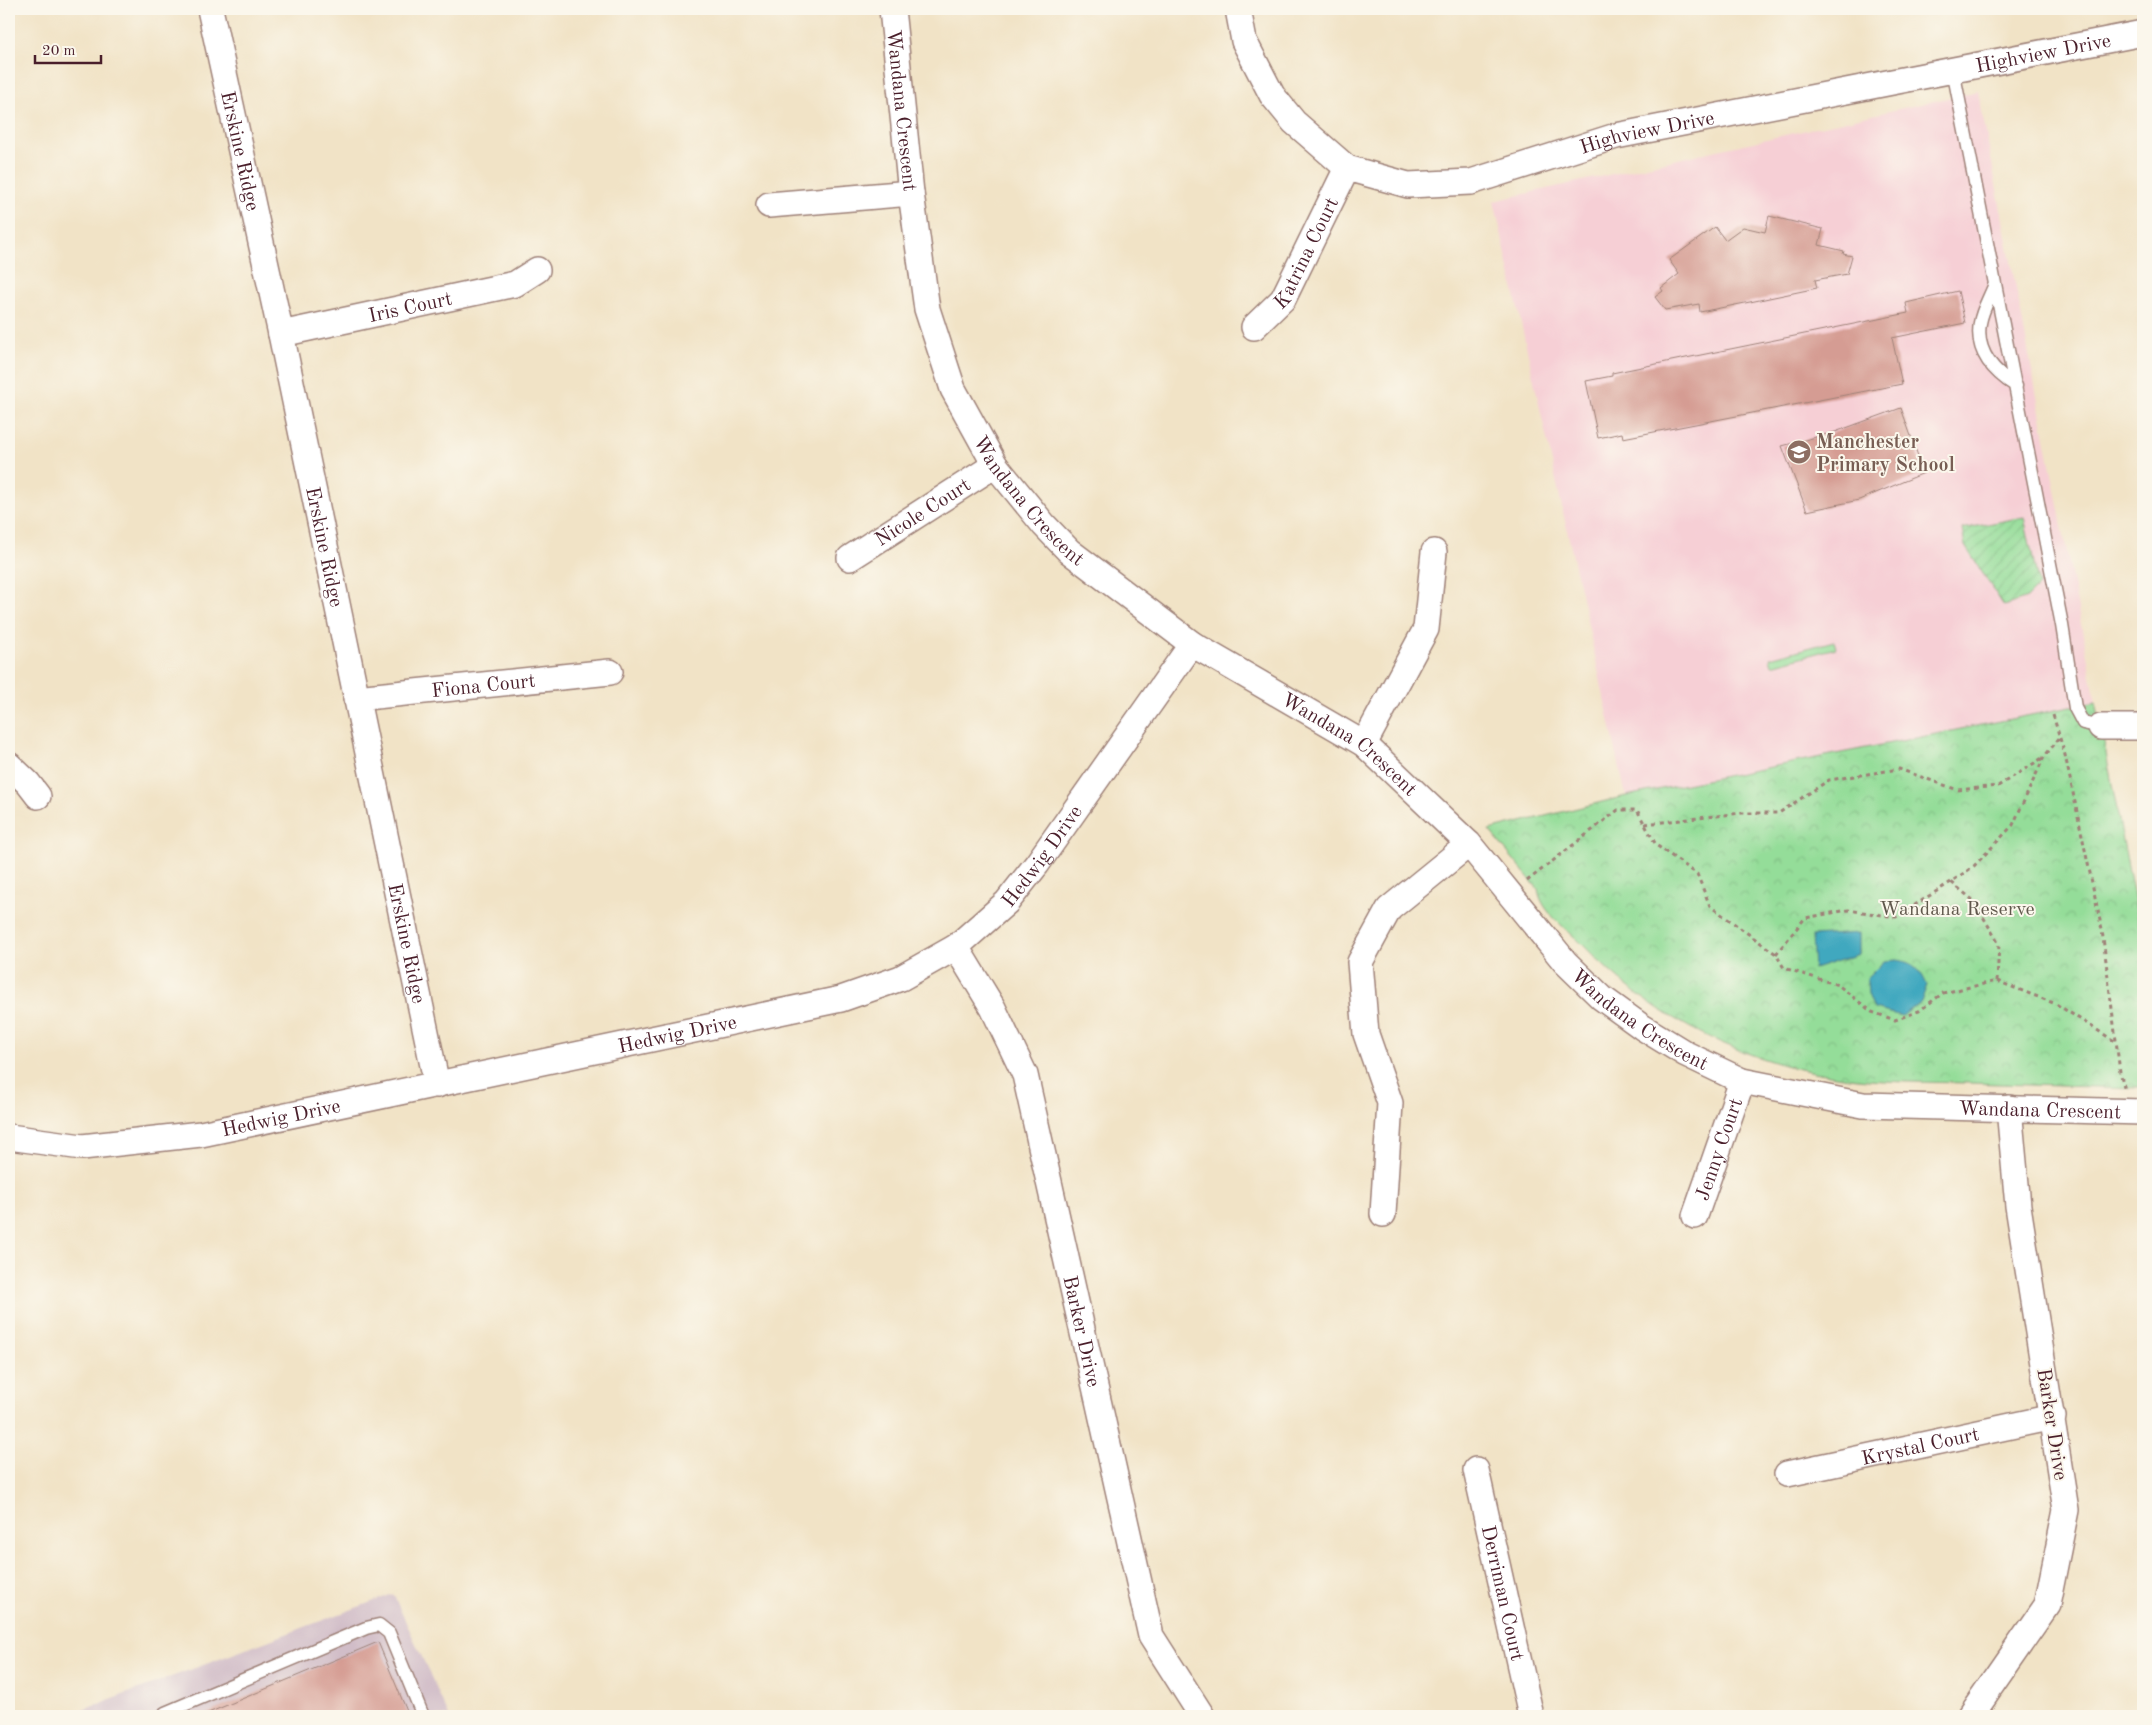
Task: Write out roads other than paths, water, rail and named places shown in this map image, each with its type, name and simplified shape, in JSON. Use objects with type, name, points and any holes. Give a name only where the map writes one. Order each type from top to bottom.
[{"type":"street","name":"Erskine Ridge","points":[[210,9],[281,334],[437,1085]]},
{"type":"street","name":"Wandana Crescent","points":[[892,9],[910,193],[927,309],[953,389],[995,465],[1044,525],[1069,551],[1192,644],[1364,744],[1469,844],[1565,962],[1602,998],[1642,1027],[1686,1054],[1742,1081],[1863,1105],[2138,1112]]},
{"type":"street","name":"Highview Drive","points":[[1238,9],[1244,40],[1272,96],[1294,122],[1347,168],[1408,185],[1471,182],[1616,136],[2143,33]]},
{"type":"street","name":"Katrina Court","points":[[1254,327],[1283,299],[1347,168]]},
{"type":"street","points":[[770,205],[910,193]]},
{"type":"street","name":"Iris Court","points":[[281,334],[515,284],[537,270]]},
{"type":"street","name":"Nicole Court","points":[[850,558],[995,465]]},
{"type":"street","points":[[1364,744],[1426,629],[1434,552]]},
{"type":"street","name":"Hedwig Drive","points":[[9,1137],[82,1147],[143,1142],[201,1134],[841,1000],[901,978],[956,947],[1007,902],[1038,864],[1192,644]]},
{"type":"street","name":"Fiona Court","points":[[356,698],[610,672]]},
{"type":"street","points":[[2101,727],[2143,727]]},
{"type":"street","points":[[9,765],[23,777],[38,796]]},
{"type":"street","points":[[1383,1214],[1390,1103],[1366,1034],[1360,962],[1389,909],[1469,844]]},
{"type":"street","name":"Barker Drive","points":[[956,947],[993,1008],[1025,1075],[1151,1636],[1202,1716]]},
{"type":"street","name":"Jenny Court","points":[[1695,1216],[1742,1081]]},
{"type":"street","name":"Barker Drive","points":[[1970,1716],[2047,1605],[2066,1510],[2053,1417],[2018,1206],[2010,1108]]},
{"type":"street","name":"Krystal Court","points":[[1787,1474],[2053,1417]]},
{"type":"street","name":"Derriman Court","points":[[1476,1470],[1531,1716]]},
{"type":"lane","points":[[1953,70],[2016,386],[2075,708],[2083,724],[2101,727]]},
{"type":"lane","points":[[1995,284],[1980,324],[1982,352],[2003,378],[2016,386]]},
{"type":"lane","points":[[164,1716],[166,1712],[366,1628],[379,1625],[388,1633],[424,1716]]},
{"type":"water","points":[[1859,933],[1859,954],[1814,969],[1812,936]]},
{"type":"water","points":[[1898,960],[1916,968],[1927,985],[1921,1002],[1902,1016],[1874,1009],[1868,994],[1867,978],[1884,961]]},
{"type":"place","name":"Manchester Primary School","points":[[1799,452]]},
{"type":"park label","name":"Wandana Reserve","points":[[1957,908]]}]
